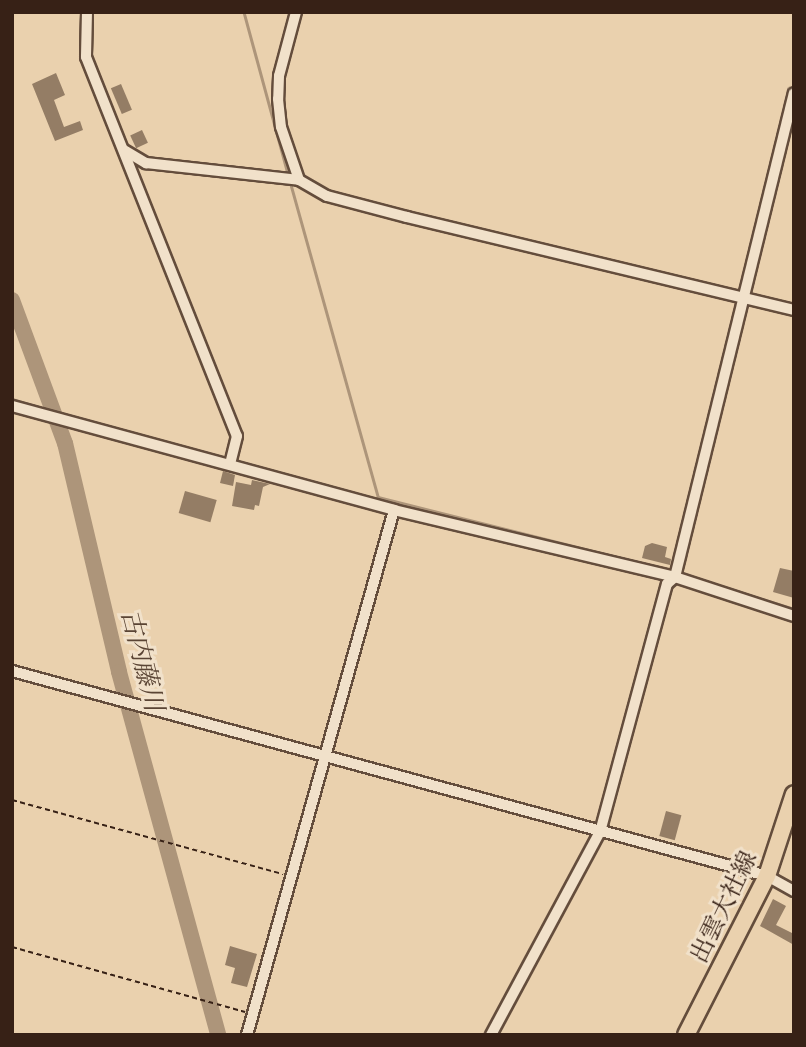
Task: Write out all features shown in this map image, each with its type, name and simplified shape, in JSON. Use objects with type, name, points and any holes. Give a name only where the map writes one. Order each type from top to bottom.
[{"type":"main road","name":"出雲大社線","points":[[686,1035],[767,876],[794,794]]},
{"type":"street","points":[[87,12],[86,57],[237,436],[230,464]]},
{"type":"street","points":[[296,12],[279,76],[278,99],[281,128],[299,180]]},
{"type":"street","points":[[491,1035],[600,832],[667,584],[675,576],[794,93]]},
{"type":"street","points":[[124,150],[146,163],[299,180],[327,196],[794,310]]},
{"type":"street","points":[[12,406],[394,510],[675,576],[794,616]]},
{"type":"street","points":[[247,1035],[394,510]]},
{"type":"street","points":[[12,671],[767,876],[794,891]]},
{"type":"path","points":[[12,800],[290,876]]},
{"type":"path","points":[[12,947],[252,1014]]},
{"type":"building","points":[[56,73],[65,95],[54,100],[64,127],[80,121],[83,130],[55,141],[32,84]]},
{"type":"building","points":[[121,84],[132,110],[122,114],[111,88]]},
{"type":"building","points":[[142,130],[148,143],[136,148],[130,135]]},
{"type":"building","points":[[223,471],[235,475],[233,486],[220,483]]},
{"type":"building","points":[[252,480],[270,484],[263,487],[259,506],[255,505],[254,510],[232,506],[236,482],[251,485]]},
{"type":"building","points":[[185,491],[217,500],[210,522],[179,513]]},
{"type":"building","points":[[652,543],[667,547],[665,557],[671,559],[670,565],[642,558],[645,546]]},
{"type":"building","points":[[780,568],[794,571],[794,598],[773,592]]},
{"type":"building","points":[[666,811],[681,815],[675,840],[659,836]]},
{"type":"building","points":[[773,899],[786,906],[776,925],[794,934],[794,945],[760,926]]},
{"type":"building","points":[[230,946],[257,954],[247,987],[231,983],[235,968],[225,965]]},
{"type":"waterway","points":[[244,12],[288,174]]},
{"type":"waterway","points":[[290,181],[378,497],[657,567]]},
{"type":"waterway","name":"古内藤川","points":[[12,300],[65,443],[119,672],[218,1035]]},
{"type":"waterway","points":[[12,399],[56,412]]},
{"type":"waterway","points":[[721,586],[794,609]]}]
